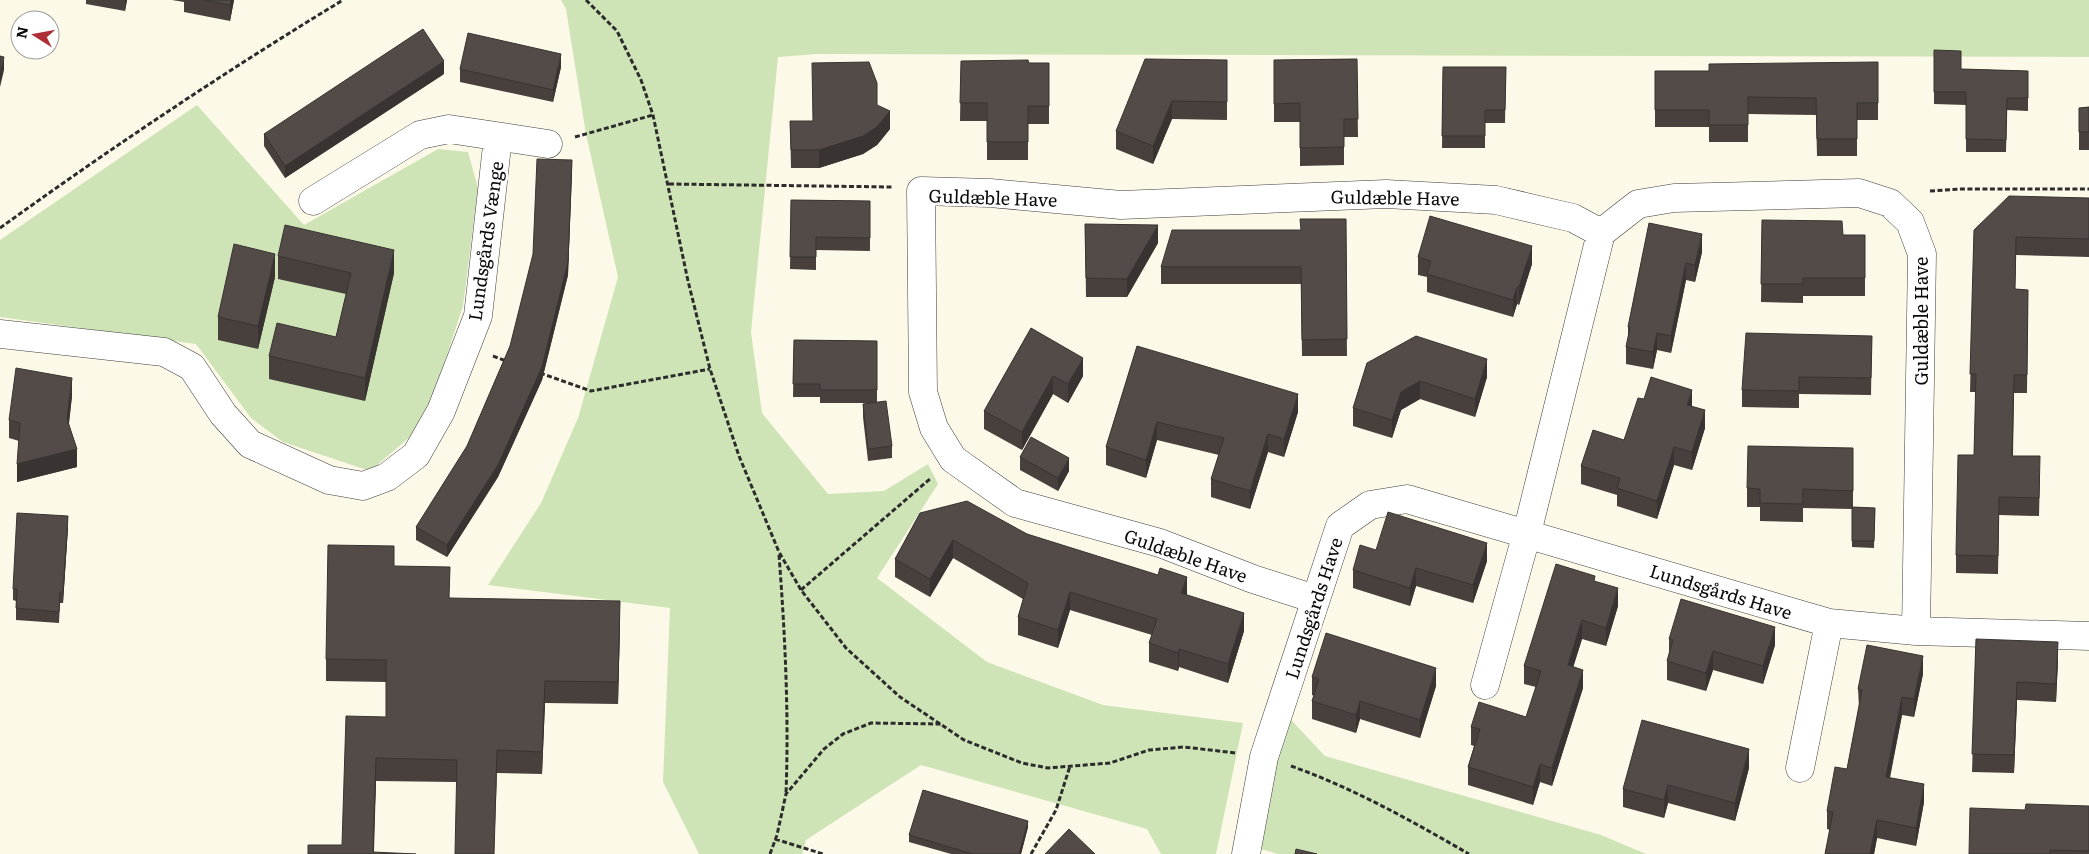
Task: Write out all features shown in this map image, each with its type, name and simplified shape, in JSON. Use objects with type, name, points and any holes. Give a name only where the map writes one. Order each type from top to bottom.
[{"type":"street","name":"Lundsgårds Vænge","points":[[313,201],[420,135],[449,128],[548,144]]},
{"type":"street","name":"Lundsgårds Vænge","points":[[0,334],[164,352],[192,367],[223,414],[250,444],[329,480],[363,486],[387,478],[416,455],[441,411],[478,316],[498,137]]},
{"type":"street","name":"Guldæble Have","points":[[1315,599],[1253,579],[1160,543],[1014,503],[953,459],[934,428],[923,392],[921,191],[990,193],[1122,205],[1386,194],[1486,199],[1573,218],[1601,233],[1638,204],[1674,198],[1859,193],[1890,203],[1910,222],[1922,254],[1916,630]]},
{"type":"street","points":[[1485,685],[1527,533],[1601,233]]},
{"type":"street","name":"Lundsgårds Have","points":[[1246,854],[1264,757],[1340,526],[1370,505],[1407,499],[1829,624],[1916,630],[2089,636]]},
{"type":"street","points":[[1800,768],[1829,624]]},
{"type":"path","points":[[0,228],[66,180],[246,61],[343,0]]},
{"type":"path","points":[[586,0],[617,31],[641,80],[653,115],[688,281],[710,369],[739,456],[779,552],[800,590],[846,648],[900,697],[964,740],[1022,763],[1048,768],[1110,763],[1148,750],[1184,747],[1264,757],[1322,777],[1392,811],[1469,854]]},
{"type":"path","points":[[548,144],[653,115]]},
{"type":"path","points":[[668,184],[891,186],[921,191]]},
{"type":"path","points":[[1930,191],[1960,188],[2089,189]]},
{"type":"path","points":[[466,347],[511,363]]},
{"type":"path","points":[[538,372],[592,391],[710,369]]},
{"type":"path","points":[[800,590],[953,459]]},
{"type":"path","points":[[770,854],[786,794],[788,730],[785,638],[779,552]]},
{"type":"path","points":[[786,794],[824,749],[843,734],[871,723],[942,724]]},
{"type":"path","points":[[1031,854],[1056,810],[1070,766]]},
{"type":"path","points":[[775,839],[823,854]]},
{"type":"green space","points":[[561,0],[2089,0],[2089,57],[817,54],[778,57],[751,332],[762,413],[828,494],[884,491],[928,464],[938,484],[877,578],[987,662],[1103,705],[1243,723],[1216,854],[1161,854],[1147,829],[921,765],[806,840],[802,854],[699,854],[663,782],[670,608],[488,585],[541,503],[578,418],[618,277],[586,134],[566,9]]},
{"type":"green space","points":[[197,105],[304,225],[438,149],[468,152],[478,188],[463,306],[424,425],[370,471],[283,442],[251,418],[196,344],[0,317],[0,240]]},
{"type":"green space","points":[[1280,708],[1325,756],[1601,835],[1646,854],[1278,854],[1248,845]]},
{"type":"building","points":[[204,0],[231,0],[230,5]]},
{"type":"building","points":[[423,29],[444,61],[285,166],[264,134]]},
{"type":"building","points":[[468,33],[561,54],[553,90],[460,69]]},
{"type":"building","points":[[1934,50],[1961,51],[1961,69],[2028,71],[2028,98],[2007,98],[2006,140],[1966,139],[1966,92],[1934,92]]},
{"type":"building","points":[[0,56],[4,57],[0,75]]},
{"type":"building","points":[[1145,59],[1227,60],[1227,102],[1172,101],[1153,146],[1116,131]]},
{"type":"building","points":[[1357,59],[1358,119],[1344,119],[1344,147],[1300,148],[1300,103],[1274,104],[1274,60]]},
{"type":"building","points":[[1028,60],[1029,63],[1049,63],[1049,106],[1028,106],[1028,142],[987,142],[987,103],[960,103],[961,61]]},
{"type":"building","points":[[869,62],[877,83],[877,105],[890,111],[877,127],[863,136],[819,150],[791,150],[790,121],[813,121],[812,63]]},
{"type":"building","points":[[1878,62],[1878,103],[1857,103],[1857,139],[1817,139],[1816,98],[1748,97],[1748,125],[1709,125],[1709,110],[1655,110],[1655,71],[1709,71],[1709,64]]},
{"type":"building","points":[[1443,67],[1506,67],[1505,110],[1485,110],[1485,136],[1442,136]]},
{"type":"building","points":[[2089,107],[2089,132],[2079,132],[2079,108]]},
{"type":"building","points":[[537,159],[572,160],[568,262],[542,367],[498,465],[447,545],[416,527],[467,446],[510,346],[533,254]]},
{"type":"building","points":[[2009,196],[2089,198],[2089,239],[2016,237],[2015,289],[2028,290],[2027,375],[2014,375],[2012,456],[2040,456],[2039,498],[1999,497],[1998,556],[1956,555],[1958,455],[1974,455],[1976,374],[1970,374],[1974,230]]},
{"type":"building","points":[[791,200],[870,201],[870,238],[816,237],[816,257],[790,257]]},
{"type":"building","points":[[1430,216],[1532,246],[1513,300],[1427,274],[1431,261],[1418,257]]},
{"type":"building","points":[[1300,219],[1346,219],[1347,339],[1302,340],[1301,267],[1161,267],[1172,230],[1301,230]]},
{"type":"building","points":[[1762,220],[1842,221],[1843,235],[1865,235],[1865,278],[1803,278],[1803,284],[1761,284]]},
{"type":"building","points":[[1649,223],[1702,234],[1695,265],[1686,263],[1671,336],[1657,333],[1653,352],[1626,347],[1630,327],[1628,327]]},
{"type":"building","points":[[1085,224],[1158,225],[1127,279],[1086,278]]},
{"type":"building","points":[[285,225],[394,250],[365,378],[269,356],[277,323],[336,337],[351,273],[278,256]]},
{"type":"building","points":[[234,244],[275,254],[258,326],[218,317]]},
{"type":"building","points":[[1031,328],[1083,358],[1068,384],[1053,376],[1022,432],[984,411]]},
{"type":"building","points":[[1746,333],[1872,336],[1871,378],[1799,377],[1799,391],[1742,390]]},
{"type":"building","points":[[1416,336],[1487,359],[1475,399],[1420,381],[1401,392],[1392,420],[1353,408],[1367,363]]},
{"type":"building","points":[[794,340],[877,341],[877,390],[820,390],[820,384],[793,384]]},
{"type":"building","points":[[1137,346],[1298,394],[1284,439],[1268,434],[1250,491],[1211,479],[1224,438],[1157,422],[1146,460],[1106,447]]},
{"type":"building","points":[[16,368],[72,378],[67,419],[77,449],[17,464],[20,423],[9,420]]},
{"type":"building","points":[[1651,377],[1692,390],[1687,405],[1705,410],[1692,452],[1674,447],[1657,501],[1617,488],[1620,478],[1581,466],[1593,430],[1624,440],[1638,398],[1644,399]]},
{"type":"building","points":[[886,401],[892,446],[868,449],[863,404]]},
{"type":"building","points":[[1031,437],[1069,458],[1058,478],[1020,457]]},
{"type":"building","points":[[1748,446],[1853,448],[1853,491],[1803,489],[1803,504],[1760,503],[1760,489],[1747,488]]},
{"type":"building","points":[[967,501],[1027,534],[1158,575],[1160,568],[1187,577],[1181,593],[1244,613],[1228,664],[1179,649],[1178,653],[1149,643],[1157,619],[1070,592],[1058,630],[1018,617],[1028,583],[953,540],[930,579],[895,559],[920,513]]},
{"type":"building","points":[[1852,507],[1875,508],[1874,541],[1852,541]]},
{"type":"building","points":[[1388,512],[1487,543],[1473,585],[1416,568],[1410,588],[1353,570],[1360,545],[1376,550]]},
{"type":"building","points":[[17,513],[68,516],[63,592],[60,592],[59,612],[16,608],[17,589],[13,589]]},
{"type":"building","points":[[328,545],[394,546],[394,566],[450,567],[449,598],[620,601],[618,682],[545,681],[542,752],[497,750],[494,854],[455,854],[457,760],[376,758],[373,852],[416,854],[308,854],[308,845],[342,845],[346,716],[386,717],[386,660],[326,659]]},
{"type":"building","points":[[1556,564],[1595,576],[1594,581],[1618,588],[1606,628],[1582,620],[1568,665],[1583,670],[1552,768],[1540,764],[1533,787],[1468,767],[1480,729],[1471,727],[1479,702],[1526,717],[1541,671],[1524,666]]},
{"type":"building","points":[[1681,599],[1775,627],[1763,666],[1713,651],[1706,673],[1667,661],[1673,640],[1669,639]]},
{"type":"building","points":[[1326,633],[1436,668],[1420,720],[1360,701],[1356,715],[1312,701],[1319,679],[1312,677]]},
{"type":"building","points":[[1976,639],[2058,642],[2056,684],[2017,682],[2014,755],[1972,754]]},
{"type":"building","points":[[1867,645],[1923,656],[1914,699],[1902,697],[1886,777],[1924,784],[1916,828],[1877,820],[1870,854],[1825,854],[1833,812],[1827,811],[1835,767],[1847,769],[1862,690],[1858,689]]},
{"type":"building","points":[[1642,720],[1749,749],[1735,803],[1668,785],[1664,800],[1623,789]]},
{"type":"building","points":[[923,790],[1028,821],[1019,854],[973,854],[909,835]]},
{"type":"building","points":[[2026,804],[2089,806],[2089,851],[2050,850],[2050,854],[1969,854],[1970,808],[2025,810]]},
{"type":"building","points":[[1069,829],[1095,854],[1045,854]]},
{"type":"building","points":[[1296,849],[1317,854],[1295,854]]}]
